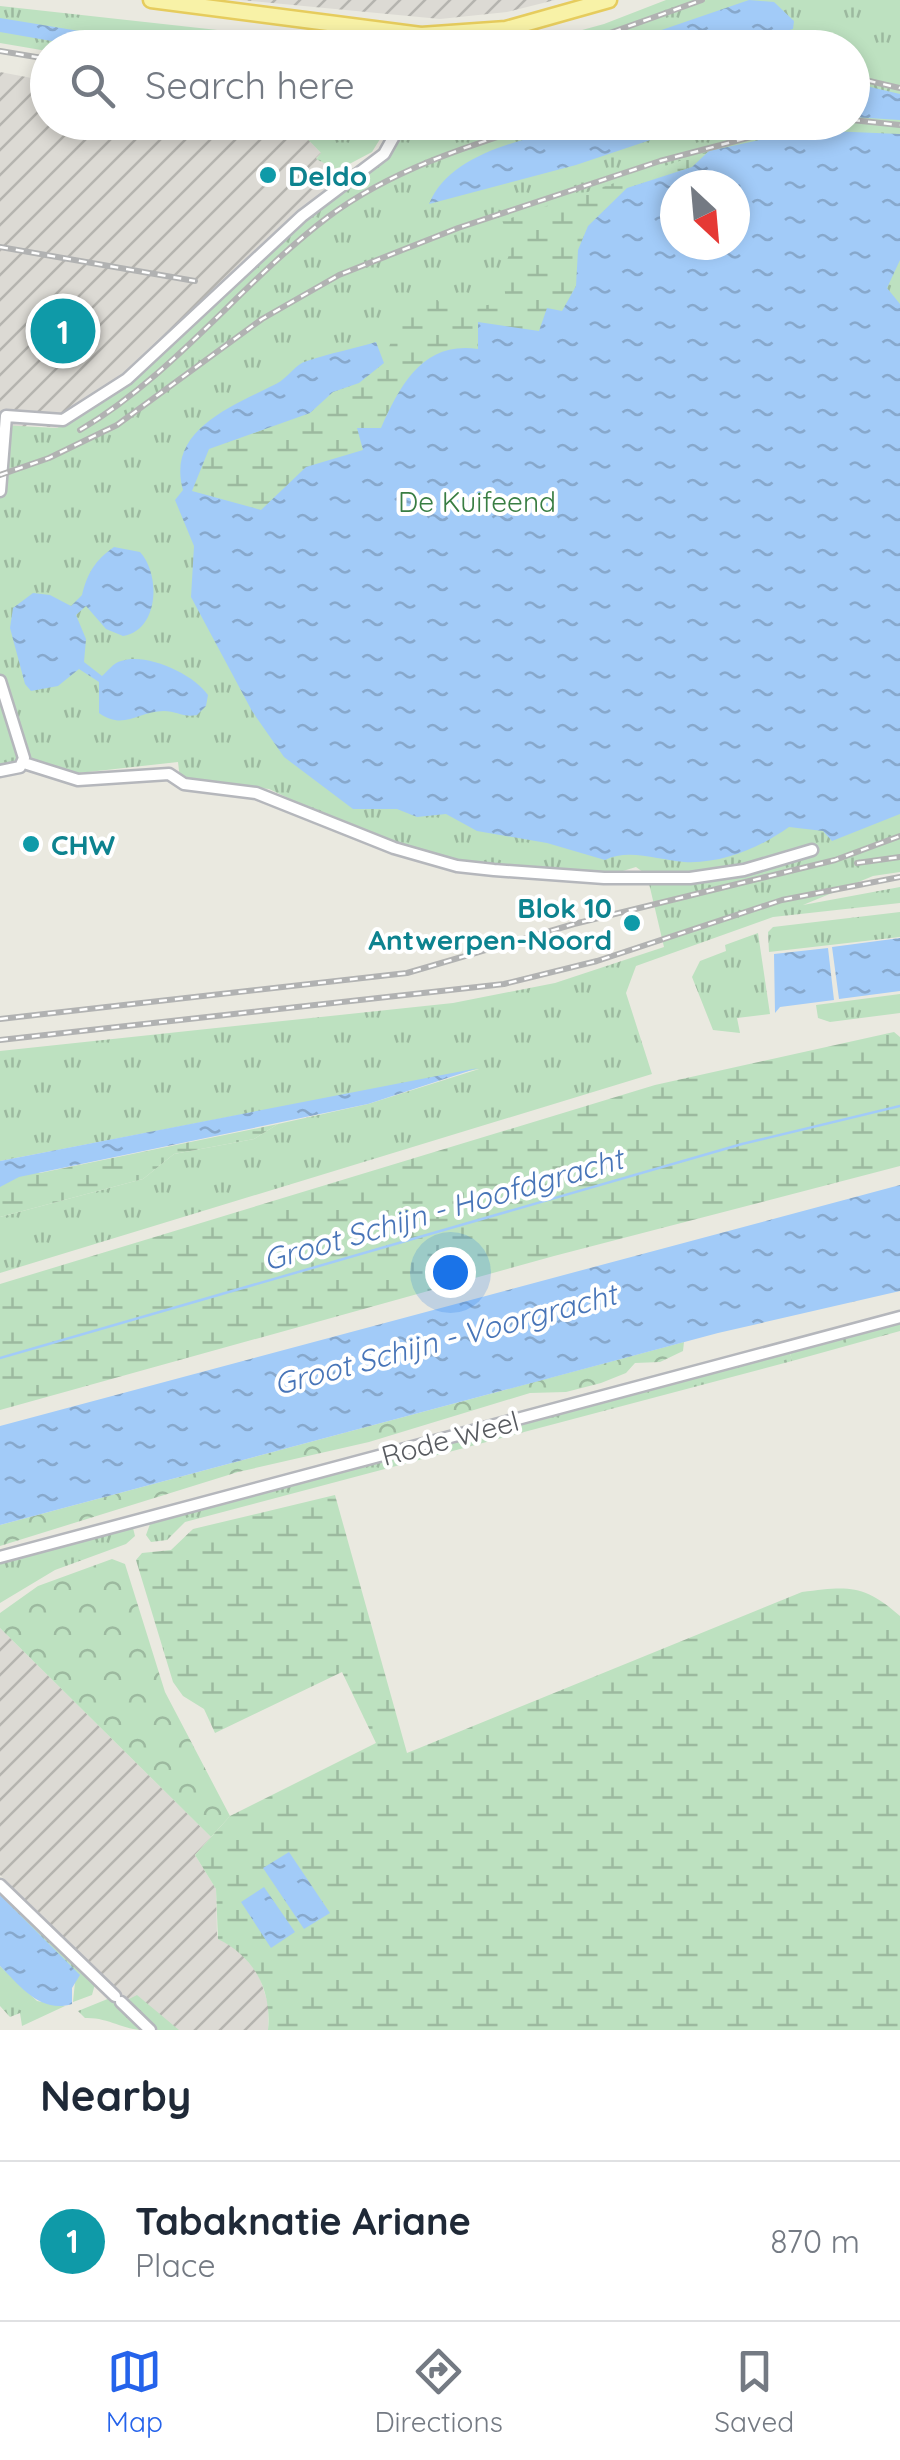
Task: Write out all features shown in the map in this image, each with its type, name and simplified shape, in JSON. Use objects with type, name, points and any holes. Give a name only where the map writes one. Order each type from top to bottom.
[{"type":"main road","points":[[151,0],[334,30]]},
{"type":"main road","points":[[490,30],[609,0]]},
{"type":"street","points":[[0,490],[6,416],[62,420],[127,379],[302,216],[384,154],[392,140]]},
{"type":"street","points":[[0,681],[24,763]]},
{"type":"street","points":[[0,771],[24,763],[78,780],[168,774],[184,784],[256,793],[394,848],[476,868],[604,878],[691,878],[744,870],[812,850]]},
{"type":"street","name":"Rode Weel","points":[[0,1558],[900,1317]]},
{"type":"street","points":[[0,1885],[150,2030]]},
{"type":"shaded area","points":[[240,0],[555,0],[507,12],[440,19]]},
{"type":"shaded area","points":[[0,72],[30,78],[30,140],[308,140],[321,153],[316,158],[338,170],[348,189],[304,221],[123,386],[57,428],[28,424],[0,461]]},
{"type":"shaded area","points":[[0,1628],[211,1837],[195,1855],[216,1889],[217,1936],[240,1950],[259,1976],[268,2003],[268,2030],[158,2030],[0,1875]]},
{"type":"green space","name":"De Kuifeend","points":[[666,0],[900,0],[900,872],[873,876],[803,905],[900,887],[900,903],[773,917],[636,966],[626,993],[652,1074],[0,1273],[0,1217],[143,1179],[174,1154],[254,1139],[278,1124],[368,1104],[479,1069],[0,1161],[0,1051],[453,1003],[555,983],[664,947],[647,875],[636,867],[613,874],[438,858],[358,831],[269,789],[180,779],[178,762],[70,774],[27,756],[0,767],[0,425],[57,428],[123,386],[304,221],[389,158],[400,140],[870,140],[870,30],[582,30]]},
{"type":"green space","points":[[0,6],[218,30],[30,30],[30,48],[0,43]]},
{"type":"green space","points":[[308,140],[379,140],[372,152],[338,170],[316,159],[321,153]]},
{"type":"green space","points":[[709,151],[692,167],[660,170],[660,177],[627,188],[588,226],[578,250],[576,286],[562,311],[539,332],[479,323],[479,349],[410,380],[363,450],[331,458],[261,510],[192,491],[209,449],[310,413],[333,392],[359,383],[384,363],[398,319],[419,296],[431,292],[444,308],[452,297],[469,307],[506,303],[503,272],[513,243],[502,221]]},
{"type":"green space","points":[[900,912],[900,937],[769,952],[768,932],[773,927]]},
{"type":"green space","points":[[758,933],[770,1014],[737,1018],[740,1033],[713,1030],[692,977],[700,961],[726,951],[725,945]]},
{"type":"green space","points":[[900,994],[900,1013],[830,1022],[818,1018],[816,1005]]},
{"type":"green space","name":"Groot Schijn - Hoofdgracht","points":[[894,1032],[900,1037],[900,1166],[554,1256],[0,1410],[0,1284],[655,1085]]},
{"type":"green space","points":[[278,1124],[254,1139],[174,1154],[143,1179],[0,1217],[0,1161],[40,1173]]},
{"type":"green space","points":[[900,1322],[900,1331],[792,1361],[790,1352]]},
{"type":"green space","points":[[684,1342],[683,1351],[660,1362],[635,1363],[626,1373],[601,1383],[566,1392],[530,1393],[369,1442],[238,1472],[0,1546],[0,1525]]},
{"type":"green space","points":[[790,1352],[792,1361],[185,1522],[167,1540],[151,1542],[146,1535],[150,1524]]},
{"type":"green space","points":[[335,1495],[407,1753],[802,1592],[855,1590],[876,1598],[900,1616],[900,2030],[268,2030],[267,2001],[258,1976],[242,1955],[218,1939],[216,1889],[195,1855],[230,1816],[376,1743],[342,1672],[215,1733],[204,1709],[183,1696],[173,1682],[136,1560],[142,1553],[171,1550],[193,1529]]},
{"type":"green space","points":[[133,1528],[135,1536],[126,1544],[55,1570],[0,1603],[0,1563]]},
{"type":"green space","points":[[112,1559],[125,1564],[165,1692],[230,1816],[211,1837],[0,1628],[0,1613],[38,1586]]},
{"type":"green space","points":[[0,1889],[95,1984],[92,1995],[73,2002],[75,1982],[0,1895]]},
{"type":"green space","points":[[0,1966],[37,2001],[65,2006],[22,2026],[20,2013],[10,2017],[0,2006]]},
{"type":"green space","points":[[137,1995],[179,2030],[158,2030],[127,2000]]},
{"type":"green space","points":[[110,1998],[144,2030],[85,2018],[78,2011]]},
{"type":"water","points":[[749,0],[774,2],[794,21],[790,30],[662,30]]},
{"type":"water","points":[[0,18],[73,30],[30,30],[30,37],[0,32]]},
{"type":"water","points":[[870,87],[900,94],[900,120],[870,118]]},
{"type":"water","name":"De Kuifeend","points":[[870,133],[900,134],[900,260],[887,288],[900,304],[900,814],[832,841],[823,831],[789,827],[740,853],[684,862],[634,855],[605,860],[547,843],[477,831],[446,814],[417,817],[397,809],[353,809],[284,757],[252,711],[191,597],[194,546],[175,500],[183,490],[180,469],[184,451],[193,436],[223,411],[280,381],[303,363],[376,342],[384,363],[359,383],[333,392],[310,413],[209,449],[192,491],[261,510],[306,467],[363,450],[357,428],[381,428],[406,381],[429,359],[459,348],[478,349],[478,322],[539,331],[547,308],[562,311],[576,286],[578,250],[588,226],[627,188],[660,177],[660,260],[750,260],[750,170],[683,170],[692,167],[709,151],[759,140],[870,140]]},
{"type":"water","points":[[521,140],[650,140],[576,165],[429,204],[440,185],[456,170]]},
{"type":"water","points":[[114,547],[140,552],[147,562],[153,587],[150,613],[135,632],[123,636],[106,629],[86,606],[76,615],[86,639],[84,662],[102,676],[116,663],[131,659],[169,667],[208,695],[206,706],[197,715],[164,711],[124,720],[108,718],[99,713],[99,682],[79,669],[58,686],[31,691],[25,684],[10,628],[13,608],[33,593],[50,595],[71,606],[82,595],[97,562]]},
{"type":"water","points":[[900,938],[900,991],[839,999],[832,947]]},
{"type":"water","points":[[828,948],[834,1000],[780,1007],[775,1013],[774,954]]},
{"type":"water","points":[[478,1068],[368,1104],[19,1177],[0,1187],[0,1161]]},
{"type":"water","name":"Groot Schijn - Voorgracht","points":[[900,1185],[900,1291],[718,1333],[0,1525],[0,1426]]},
{"type":"water","points":[[289,1852],[330,1913],[304,1929],[263,1868]]},
{"type":"water","points":[[264,1887],[295,1932],[271,1948],[241,1902]]},
{"type":"water","points":[[0,1895],[80,1975],[72,1988],[72,2004],[41,2002],[0,1966]]},
{"type":"waterway","name":"Groot Schijn - Hoofdgracht","points":[[0,1358],[742,1144],[900,1106]]},
{"type":"railway","points":[[618,30],[702,0]]},
{"type":"railway","points":[[0,51],[30,56]]},
{"type":"railway","points":[[870,81],[900,88]]},
{"type":"railway","points":[[870,122],[900,125]]},
{"type":"railway","points":[[80,430],[147,382],[328,217],[378,185],[487,140]]},
{"type":"railway","points":[[0,475],[49,458],[117,425],[262,319],[339,275],[458,228],[660,161],[740,140]]},
{"type":"railway","points":[[0,247],[195,281]]},
{"type":"railway","points":[[0,1019],[407,973],[574,924],[835,860],[900,836]]},
{"type":"railway","points":[[857,863],[900,857]]},
{"type":"railway","points":[[0,1040],[504,984],[597,961],[782,900],[900,877]]},
{"type":"place","name":"Deldo","points":[[268,175]]},
{"type":"place","name":"Tabaknatie Ariane","points":[[63,331]]},
{"type":"place","name":"CHW","points":[[31,844]]},
{"type":"place","name":"Blok 10 Antwerpen-Noord","points":[[632,923]]}]
